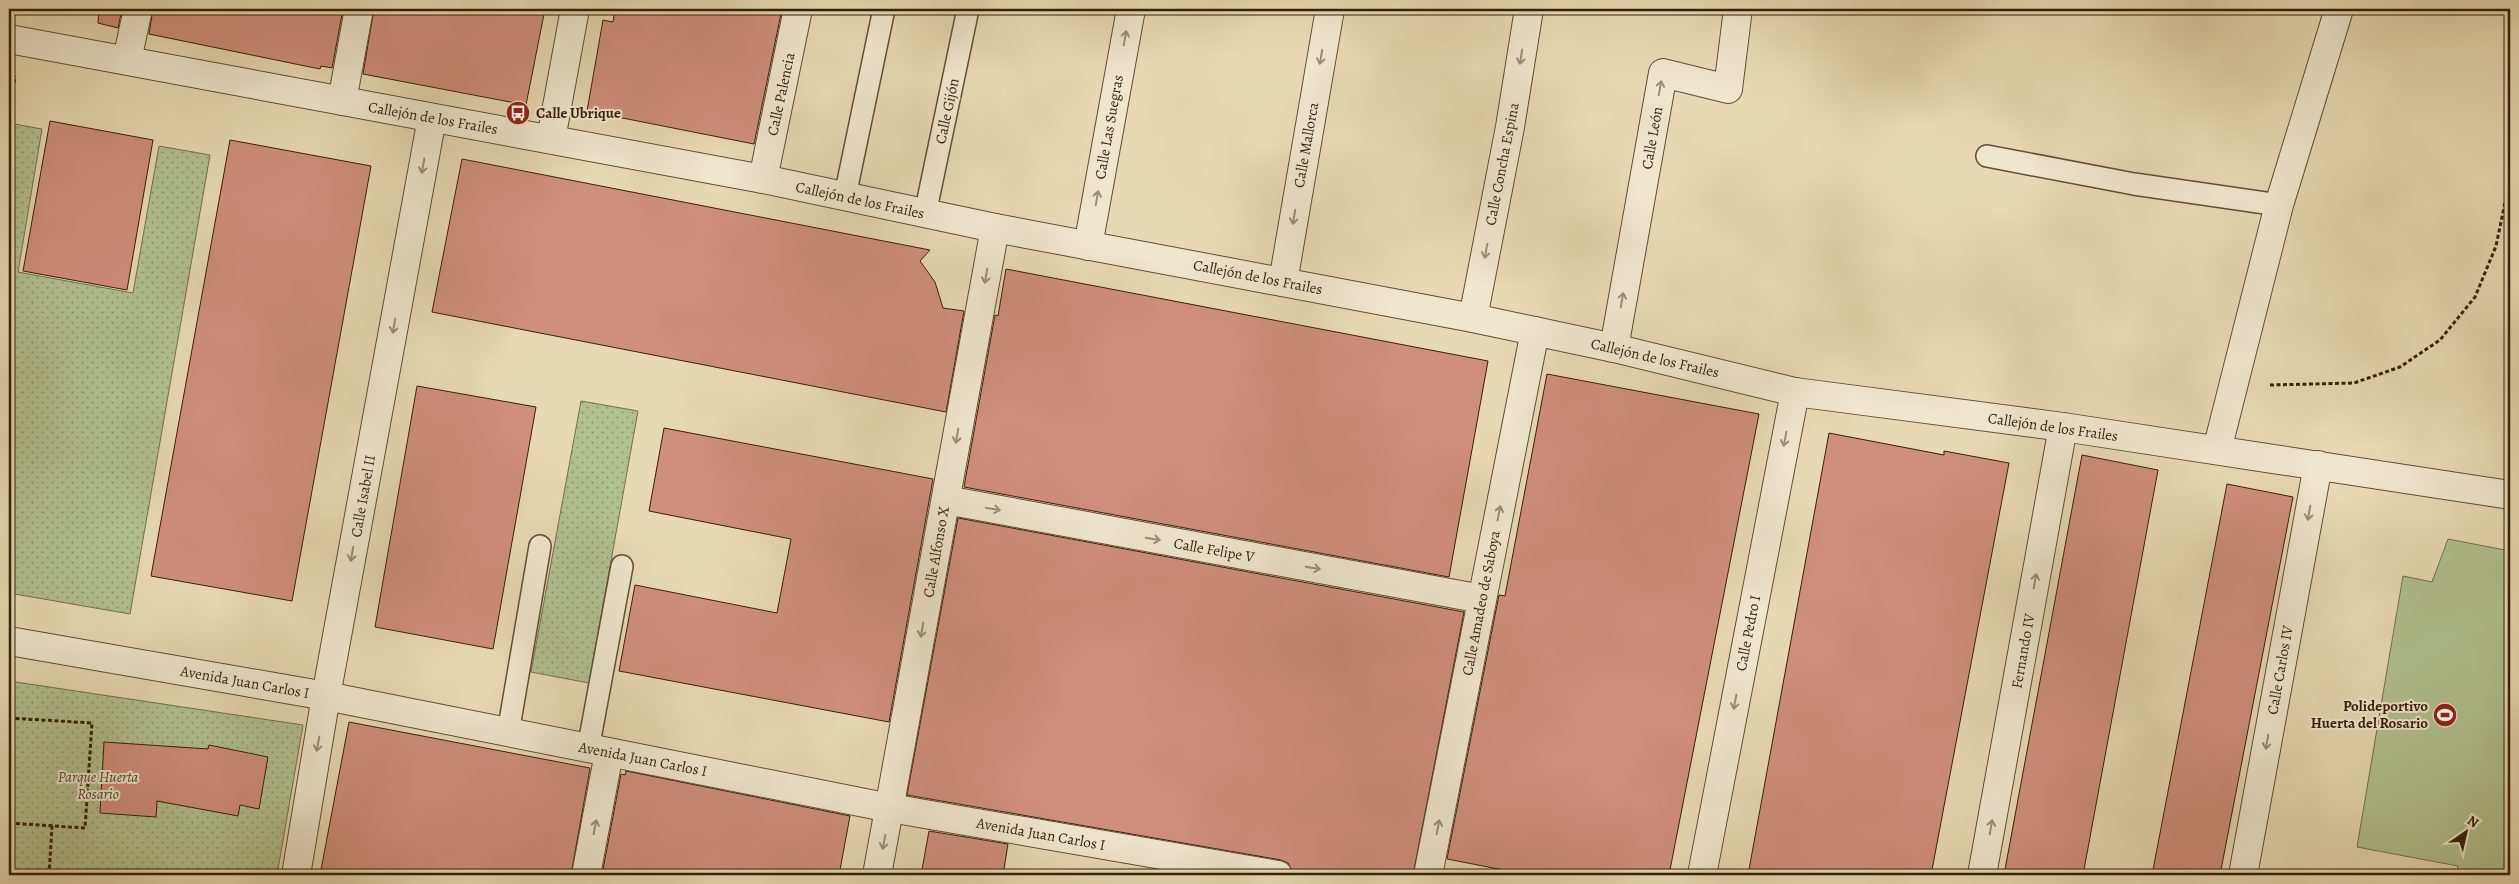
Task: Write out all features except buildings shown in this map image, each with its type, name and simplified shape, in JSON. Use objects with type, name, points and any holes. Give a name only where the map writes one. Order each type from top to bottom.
[{"type":"street","points":[[127,60],[138,9]]},
{"type":"street","points":[[342,101],[359,9]]},
{"type":"street","points":[[551,139],[576,9]]},
{"type":"street","name":"Calle Palencia","points":[[763,180],[798,9]]},
{"type":"street","name":"Calle Las Suegras","points":[[1088,246],[1131,9]]},
{"type":"street","name":"Calle Mallorca","points":[[1283,282],[1330,9]]},
{"type":"street","name":"Calle Concha Espina","points":[[1473,318],[1510,127],[1529,9]]},
{"type":"street","name":"Calle León","points":[[1614,348],[1663,73],[1728,89],[1738,9]]},
{"type":"street","points":[[2217,450],[2279,205],[2337,10]]},
{"type":"street","name":"Callejón de los Frailes","points":[[9,39],[551,139],[845,196],[995,228],[1473,318],[1614,348],[1794,392],[2217,450],[2510,495]]},
{"type":"street","name":"Calle Isabel II","points":[[296,875],[326,696],[432,118]]},
{"type":"street","name":"Calle Alfonso X","points":[[877,875],[995,228]]},
{"type":"street","name":"Calle Amadeo de Saboya","points":[[1428,875],[1535,331]]},
{"type":"street","name":"Calle Pedro I","points":[[1702,875],[1794,392]]},
{"type":"street","name":"Fernando IV","points":[[1982,875],[2063,428]]},
{"type":"street","name":"Calle Carlos IV","points":[[2243,875],[2318,465]]},
{"type":"street","name":"Calle Felipe V","points":[[946,500],[1482,599]]},
{"type":"street","name":"Avenida Juan Carlos I","points":[[9,641],[326,696],[890,808],[1278,875]]},
{"type":"street","points":[[586,875],[599,751]]},
{"type":"lane","points":[[845,196],[884,9]]},
{"type":"lane","name":"Calle Gijón","points":[[925,214],[968,9]]},
{"type":"lane","points":[[1987,156],[2134,184],[2279,205]]},
{"type":"lane","points":[[508,733],[540,546]]},
{"type":"lane","points":[[599,751],[622,566]]},
{"type":"path","points":[[2234,383],[2305,386],[2354,384],[2400,367],[2440,340],[2474,297],[2496,246],[2510,179]]},
{"type":"path","points":[[9,718],[92,723],[85,828],[9,823]]},
{"type":"path","points":[[49,875],[52,826]]},
{"type":"green space","points":[[9,123],[42,129],[18,272],[133,293],[159,146],[210,155],[130,614],[9,593]]},
{"type":"green space","points":[[581,401],[638,411],[589,683],[531,672]]},
{"type":"green space","name":"Polideportivo Huerta del Rosario","points":[[2448,539],[2510,551],[2510,875],[2456,875],[2458,866],[2357,847],[2403,576],[2432,582]]},
{"type":"green space","name":"Parque Huerta Rosario","points":[[9,681],[303,725],[277,875],[9,875]]},
{"type":"place","name":"Calle Ubrique","points":[[518,113]]},
{"type":"place","name":"Polideportivo Huerta del Rosario","points":[[2445,715]]}]
